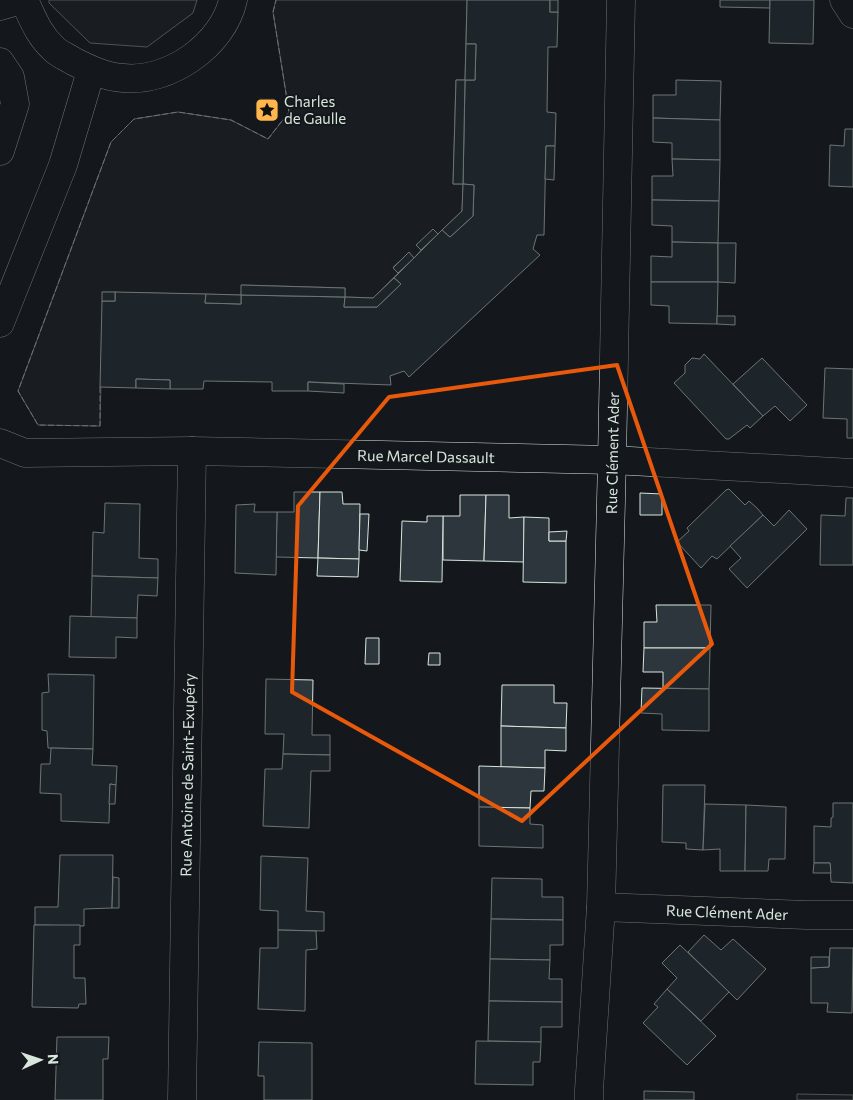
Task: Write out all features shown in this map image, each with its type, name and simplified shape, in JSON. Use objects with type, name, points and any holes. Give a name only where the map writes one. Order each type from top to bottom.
[{"type":"street","points":[[0,6],[23,0],[39,32],[55,50],[92,71],[123,78],[148,77],[178,67],[201,51],[222,26],[233,0]]},
{"type":"street","name":"Rue Clément Ader","points":[[589,1100],[601,907],[621,0]]},
{"type":"street","points":[[844,0],[853,14]]},
{"type":"street","points":[[0,62],[10,77],[15,104],[0,151]]},
{"type":"street","points":[[0,323],[63,165],[92,71]]},
{"type":"street","name":"Rue Marcel Dassault","points":[[0,443],[26,453],[192,450],[612,460],[853,473]]},
{"type":"street","name":"Rue Antoine de Saint-Exupéry","points":[[182,1100],[192,450]]},
{"type":"street","name":"Rue Clément Ader","points":[[601,907],[853,915]]},
{"type":"highlighted area","points":[[617,365],[712,644],[522,821],[292,692],[298,506],[389,397]]},
{"type":"shaded area","points":[[49,0],[197,0],[193,13],[147,47],[90,43],[49,3]]},
{"type":"shaded area","points":[[276,0],[467,0],[465,80],[456,80],[453,184],[463,184],[462,211],[438,234],[433,230],[417,245],[421,250],[414,258],[409,253],[393,267],[398,273],[373,298],[345,297],[345,288],[242,285],[241,295],[103,292],[100,426],[38,425],[18,391],[111,142],[134,119],[178,112],[231,120],[268,139],[289,112],[273,12]]},
{"type":"shaded area","points":[[797,1094],[853,1095],[853,1100],[797,1100]]},
{"type":"building","points":[[467,0],[550,0],[550,12],[558,12],[557,47],[548,47],[547,112],[556,113],[555,146],[546,146],[544,235],[537,235],[533,249],[540,255],[409,377],[404,371],[390,376],[391,385],[308,382],[308,391],[272,391],[272,382],[204,381],[203,389],[170,389],[170,380],[136,379],[136,388],[100,387],[102,301],[115,301],[115,292],[206,294],[205,303],[241,304],[241,295],[345,297],[344,307],[377,307],[401,284],[394,278],[442,230],[450,237],[473,216],[474,185],[463,184],[465,80],[475,80],[476,44],[466,44]]},
{"type":"building","points":[[550,0],[558,0],[558,12],[550,12]]},
{"type":"building","points":[[720,0],[770,0],[770,8],[720,7]]},
{"type":"building","points":[[770,0],[814,0],[813,44],[769,43]]},
{"type":"building","points":[[466,44],[476,44],[475,80],[465,80]]},
{"type":"building","points":[[456,80],[465,80],[463,184],[453,184]]},
{"type":"building","points":[[676,80],[721,81],[720,120],[653,118],[653,95],[676,95]]},
{"type":"building","points":[[653,118],[720,120],[720,160],[672,159],[672,143],[653,142]]},
{"type":"building","points":[[845,129],[853,129],[853,187],[829,186],[830,145],[844,146]]},
{"type":"building","points":[[546,146],[555,146],[554,180],[545,179]]},
{"type":"building","points":[[672,159],[720,160],[719,201],[652,200],[652,176],[673,176]]},
{"type":"building","points":[[463,184],[474,185],[473,216],[450,237],[442,230],[462,211]]},
{"type":"building","points":[[652,200],[719,201],[718,243],[672,242],[672,226],[652,225]]},
{"type":"building","points":[[433,229],[438,234],[421,250],[416,245]]},
{"type":"building","points":[[672,242],[718,243],[718,282],[651,282],[651,256],[672,257]]},
{"type":"building","points":[[718,243],[736,243],[735,283],[718,282]]},
{"type":"building","points":[[409,252],[414,258],[398,273],[393,268]]},
{"type":"building","points":[[394,278],[401,284],[377,307],[344,307],[345,297],[373,298]]},
{"type":"building","points":[[651,282],[718,282],[717,324],[669,323],[669,306],[651,305]]},
{"type":"building","points":[[241,285],[345,288],[345,297],[241,295]]},
{"type":"building","points":[[102,292],[115,292],[115,301],[102,301]]},
{"type":"building","points":[[206,294],[241,295],[241,304],[205,303]]},
{"type":"building","points":[[717,316],[735,316],[735,325],[717,324]]},
{"type":"building","points":[[704,354],[763,416],[750,428],[747,425],[729,439],[726,439],[674,383],[685,373],[685,365],[692,358],[700,359]]},
{"type":"building","points":[[762,358],[807,405],[790,421],[775,406],[763,416],[733,384]]},
{"type":"building","points":[[825,368],[853,369],[853,438],[847,438],[847,419],[823,418]]},
{"type":"building","points":[[136,379],[170,380],[170,389],[136,388]]},
{"type":"building","points":[[308,382],[344,384],[344,393],[308,391]]},
{"type":"building","points":[[729,489],[745,505],[749,501],[763,515],[717,559],[712,556],[701,568],[677,542],[689,531],[687,528]]},
{"type":"building","points":[[294,492],[320,492],[318,558],[276,557],[277,512],[294,512]]},
{"type":"building","points":[[320,492],[342,492],[343,504],[360,504],[359,559],[318,558]]},
{"type":"building","points":[[640,493],[662,494],[662,515],[640,515]]},
{"type":"building","points":[[460,495],[486,495],[484,561],[443,560],[443,516],[460,516]]},
{"type":"building","points":[[486,495],[509,495],[509,518],[524,517],[524,562],[484,561]]},
{"type":"building","points":[[846,498],[853,498],[853,565],[820,565],[821,515],[845,516]]},
{"type":"building","points":[[105,503],[140,504],[139,558],[158,559],[158,578],[92,576],[93,532],[104,533]]},
{"type":"building","points":[[255,504],[254,512],[277,512],[276,575],[235,573],[236,505]]},
{"type":"building","points":[[789,510],[807,529],[747,588],[729,569],[741,558],[730,546],[763,515],[774,526]]},
{"type":"building","points":[[360,514],[369,514],[367,551],[359,550]]},
{"type":"building","points":[[427,516],[443,516],[442,582],[400,581],[402,521],[427,522]]},
{"type":"building","points":[[524,517],[549,518],[549,541],[566,541],[566,583],[523,582]]},
{"type":"building","points":[[567,531],[566,541],[549,541],[549,532]]},
{"type":"building","points":[[318,558],[359,559],[358,577],[317,576]]},
{"type":"building","points":[[92,576],[158,578],[157,596],[138,595],[137,618],[91,617]]},
{"type":"building","points":[[656,605],[711,605],[710,648],[644,648],[644,622],[657,622]]},
{"type":"building","points":[[70,616],[137,618],[137,638],[116,637],[116,658],[69,657]]},
{"type":"building","points":[[366,638],[379,638],[379,664],[365,664]]},
{"type":"building","points":[[644,648],[710,648],[709,689],[663,688],[663,672],[643,672]]},
{"type":"building","points":[[429,653],[440,653],[440,665],[428,665]]},
{"type":"building","points":[[48,674],[94,675],[93,749],[48,748],[47,731],[42,730],[42,693],[49,692]]},
{"type":"building","points":[[266,679],[313,680],[312,735],[330,735],[330,755],[283,754],[284,734],[265,734]]},
{"type":"building","points":[[502,685],[554,685],[554,703],[567,703],[566,728],[501,726]]},
{"type":"building","points":[[642,688],[709,689],[709,731],[662,730],[662,714],[641,713]]},
{"type":"building","points":[[501,726],[566,728],[566,751],[545,750],[545,768],[501,767]]},
{"type":"building","points":[[51,748],[93,749],[92,765],[117,766],[116,785],[110,784],[109,823],[61,821],[61,794],[40,793],[41,764],[50,764]]},
{"type":"building","points":[[283,754],[330,755],[330,771],[311,771],[309,828],[263,826],[265,769],[282,769]]},
{"type":"building","points":[[479,766],[545,768],[544,791],[531,791],[530,808],[479,807]]},
{"type":"building","points":[[110,784],[116,785],[115,804],[109,804]]},
{"type":"building","points":[[663,785],[705,785],[703,850],[686,849],[686,843],[662,842]]},
{"type":"building","points":[[833,803],[853,803],[853,883],[831,882],[830,863],[814,863],[814,826],[831,827]]},
{"type":"building","points":[[705,804],[746,805],[745,871],[720,871],[720,849],[703,850]]},
{"type":"building","points":[[746,805],[786,807],[785,859],[769,859],[768,871],[745,871]]},
{"type":"building","points":[[479,807],[530,808],[530,824],[543,825],[543,848],[479,846]]},
{"type":"building","points":[[60,855],[113,855],[112,908],[84,909],[84,926],[35,925],[35,907],[58,907]]},
{"type":"building","points":[[261,856],[308,858],[306,911],[324,912],[324,931],[278,930],[278,911],[260,910]]},
{"type":"building","points":[[814,863],[830,863],[831,873],[813,873]]},
{"type":"building","points":[[113,877],[119,878],[119,908],[112,908]]},
{"type":"building","points":[[492,878],[542,879],[542,897],[563,897],[563,920],[491,919]]},
{"type":"building","points":[[491,919],[563,920],[563,945],[550,945],[550,960],[490,959]]},
{"type":"building","points":[[34,925],[80,925],[80,945],[74,945],[74,978],[85,978],[86,1004],[79,1004],[78,1008],[32,1007]]},
{"type":"building","points":[[278,930],[316,931],[317,949],[306,950],[305,1011],[258,1009],[260,948],[278,948]]},
{"type":"building","points":[[704,935],[721,950],[733,939],[766,969],[737,1000],[688,952]]},
{"type":"building","points":[[680,945],[729,992],[701,1021],[667,989],[677,978],[662,963]]},
{"type":"building","points":[[830,948],[853,948],[852,1013],[827,1012],[828,1003],[811,1003],[811,968],[829,967]]},
{"type":"building","points":[[811,957],[829,957],[829,967],[811,968]]},
{"type":"building","points":[[490,959],[550,960],[549,979],[562,979],[562,1002],[489,1001]]},
{"type":"building","points":[[667,989],[716,1036],[687,1065],[643,1023],[658,1007],[654,1004]]},
{"type":"building","points":[[489,1001],[562,1002],[562,1027],[541,1027],[541,1042],[488,1041]]},
{"type":"building","points":[[57,1037],[109,1037],[108,1059],[103,1059],[103,1100],[55,1100]]},
{"type":"building","points":[[476,1041],[541,1042],[540,1062],[533,1062],[533,1085],[475,1084]]},
{"type":"building","points":[[259,1042],[312,1043],[312,1100],[264,1100],[264,1076],[258,1076]]},
{"type":"building","points":[[644,1091],[694,1092],[694,1100],[644,1100]]},
{"type":"fence","points":[[100,387],[100,426],[38,425],[18,391],[111,142],[134,119],[178,112],[231,120],[268,139],[289,112],[273,12],[276,0]]},
{"type":"place","name":"Charles de Gaulle","points":[[267,110]]}]
